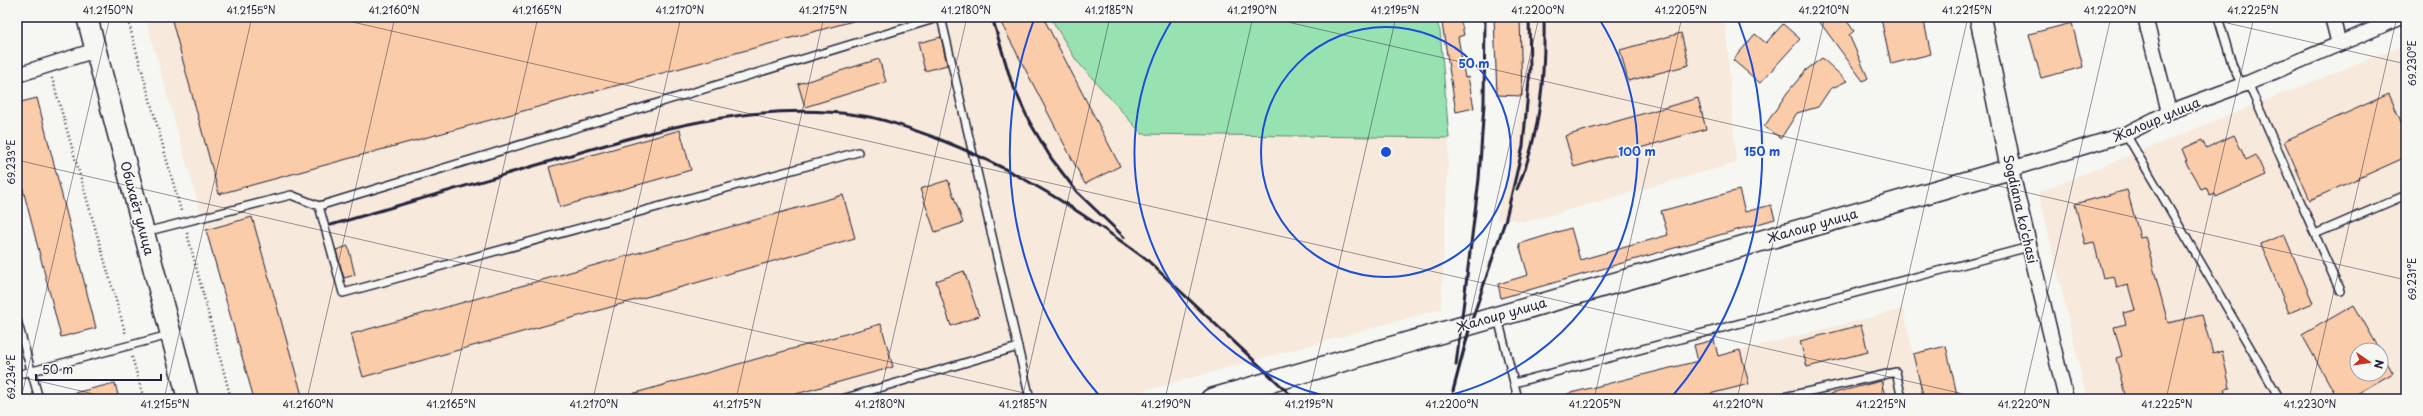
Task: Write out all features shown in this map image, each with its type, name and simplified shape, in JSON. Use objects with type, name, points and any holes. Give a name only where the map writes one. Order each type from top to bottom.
[{"type":"street","name":"Обихаёт улица","points":[[87,17],[188,399]]},
{"type":"street","name":"Sogdiana ko'chasi","points":[[1980,17],[2011,169],[2066,399]]},
{"type":"street","points":[[2145,17],[2170,112]]},
{"type":"street","points":[[2332,17],[2339,44]]},
{"type":"street","name":"Жалоир улица","points":[[1210,399],[1264,391],[1498,315],[2011,169],[2126,134],[2170,112],[2245,84],[2402,17]]},
{"type":"street","points":[[17,75],[96,50]]},
{"type":"lane","points":[[144,232],[291,195],[319,206],[941,17],[1030,399]]},
{"type":"lane","points":[[2218,17],[2233,67],[2245,84],[2340,291]]},
{"type":"lane","points":[[2126,134],[2280,399]]},
{"type":"lane","points":[[319,206],[343,293],[858,152]]},
{"type":"lane","points":[[2315,234],[2406,195]]},
{"type":"lane","points":[[1514,383],[2029,247]]},
{"type":"lane","points":[[1498,315],[1518,399]]},
{"type":"lane","points":[[17,320],[39,399]]},
{"type":"lane","points":[[17,375],[171,334]]},
{"type":"lane","points":[[842,399],[1018,347]]},
{"type":"lane","points":[[1775,399],[1896,372],[1902,399]]},
{"type":"path","points":[[127,17],[231,399]]},
{"type":"path","points":[[48,65],[144,399]]},
{"type":"shaded area","points":[[145,17],[1050,17],[1076,60],[1142,134],[1449,138],[1441,309],[1114,399],[254,399]]},
{"type":"shaded area","points":[[1514,17],[1725,17],[1736,163],[1525,222],[1506,218],[1496,220],[1520,110]]},
{"type":"shaded area","points":[[2406,44],[2406,399],[2087,399],[2039,192]]},
{"type":"shaded area","points":[[1903,309],[1913,354],[1946,347],[1958,399],[1548,399],[1698,361],[1694,345],[1714,340],[1718,356]]},
{"type":"green space","points":[[1050,17],[1435,17],[1440,31],[1449,138],[1142,134],[1076,60]]},
{"type":"building","points":[[171,17],[852,17],[853,21],[219,194]]},
{"type":"building","points":[[998,17],[1043,17],[1120,166],[1085,184]]},
{"type":"building","points":[[1441,17],[1460,17],[1464,35],[1458,37],[1465,78],[1468,77],[1474,108],[1456,112]]},
{"type":"building","points":[[1494,17],[1520,17],[1522,96],[1497,95]]},
{"type":"building","points":[[1816,17],[1844,17],[1854,31],[1849,35],[1868,78],[1863,81]]},
{"type":"building","points":[[1889,17],[1923,17],[1931,54],[1891,64],[1881,19]]},
{"type":"building","points":[[2072,23],[2083,67],[2041,78],[2029,34]]},
{"type":"building","points":[[1783,24],[1800,39],[1760,83],[1733,60],[1755,34],[1766,43]]},
{"type":"building","points":[[1681,33],[1689,65],[1628,81],[1620,50]]},
{"type":"building","points":[[941,37],[947,65],[925,71],[918,43]]},
{"type":"building","points":[[1822,58],[1847,81],[1830,89],[1818,107],[1797,113],[1781,138],[1764,127],[1787,93],[1806,70]]},
{"type":"building","points":[[879,59],[886,82],[805,107],[798,84]]},
{"type":"building","points":[[2389,94],[2406,133],[2406,157],[2310,200],[2284,141]]},
{"type":"building","points":[[37,98],[96,328],[61,337],[17,166],[17,103]]},
{"type":"building","points":[[1698,98],[1706,129],[1574,167],[1565,136]]},
{"type":"building","points":[[680,130],[691,170],[560,207],[549,167]]},
{"type":"building","points":[[2234,135],[2246,160],[2256,155],[2265,175],[2216,197],[2215,194],[2210,196],[2206,187],[2201,189],[2185,161],[2187,161],[2182,149],[2202,140],[2206,148]]},
{"type":"building","points":[[948,180],[963,223],[935,232],[920,189]]},
{"type":"building","points":[[1739,190],[1745,212],[1771,205],[1775,219],[1501,298],[1498,284],[1528,275],[1519,244],[1571,228],[1580,260],[1668,235],[1661,211]]},
{"type":"building","points":[[2127,190],[2140,237],[2145,236],[2168,323],[2202,315],[2213,354],[2222,351],[2230,388],[2224,389],[2227,399],[2126,399],[2116,358],[2122,356],[2114,327],[2126,324],[2123,313],[2135,310],[2128,285],[2117,288],[2114,276],[2103,278],[2094,242],[2085,244],[2075,204]]},
{"type":"building","points":[[843,195],[855,238],[363,377],[351,334]]},
{"type":"building","points":[[252,217],[303,399],[254,399],[206,230]]},
{"type":"building","points":[[2284,234],[2313,303],[2289,313],[2261,244]]},
{"type":"building","points":[[348,246],[355,275],[344,278],[336,250]]},
{"type":"building","points":[[964,271],[979,316],[951,326],[936,281]]},
{"type":"building","points":[[2354,305],[2375,342],[2349,342],[2349,382],[2377,382],[2348,399],[2338,399],[2302,335]]},
{"type":"building","points":[[881,324],[893,367],[778,399],[629,399],[628,395]]},
{"type":"building","points":[[1861,325],[1868,352],[1807,367],[1800,341]]},
{"type":"building","points":[[1714,340],[1718,356],[1740,350],[1749,384],[1690,399],[1568,399],[1567,394],[1698,361],[1694,345]]},
{"type":"building","points":[[1946,346],[1958,399],[1924,399],[1913,354]]},
{"type":"building","points":[[2389,366],[2393,373],[2389,375]]},
{"type":"building","points":[[1881,381],[1886,399],[1831,399],[1830,394]]},
{"type":"building","points":[[115,383],[119,399],[71,399],[70,394]]},
{"type":"railway","points":[[992,17],[1011,81],[1029,121],[1051,158],[1077,192],[1124,237]]},
{"type":"railway","points":[[1456,365],[1479,179],[1484,104],[1485,17]]},
{"type":"railway","points":[[1453,391],[1471,323],[1506,218],[1523,146],[1530,70],[1529,17]]},
{"type":"railway","points":[[1517,189],[1531,148],[1540,105],[1544,61],[1544,17]]},
{"type":"railway","points":[[331,225],[659,131],[698,122],[738,116],[777,112],[817,112],[857,115],[897,124],[965,150],[1020,177],[1071,207],[1147,260]]},
{"type":"railway","points":[[1144,257],[1295,399]]}]
